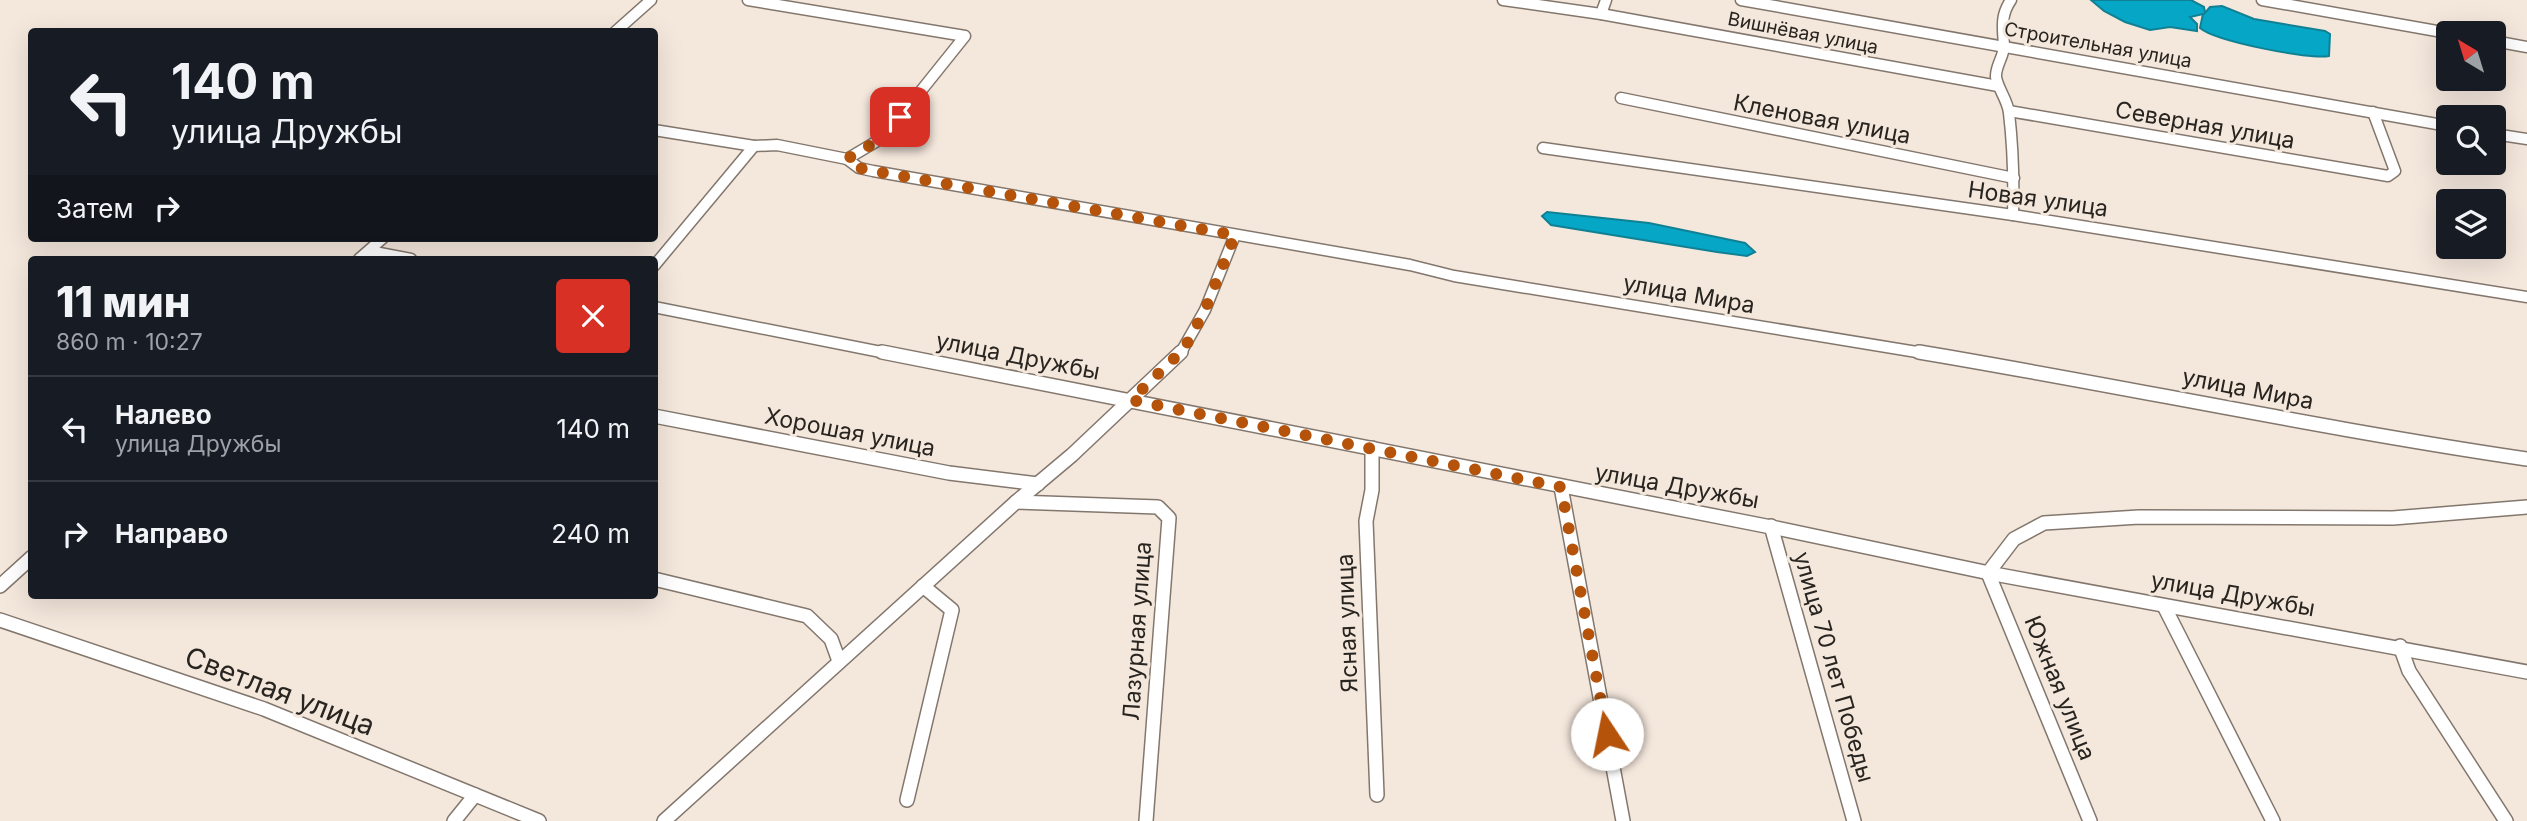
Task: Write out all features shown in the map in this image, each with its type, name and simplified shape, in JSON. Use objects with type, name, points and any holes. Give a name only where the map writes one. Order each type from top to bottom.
[{"type":"street","points":[[620,28],[651,0]]},
{"type":"street","points":[[748,0],[965,36],[884,137],[847,159]]},
{"type":"street","points":[[1503,0],[1601,14],[1606,0]]},
{"type":"street","name":"Строительная улица","points":[[1741,0],[2436,124]]},
{"type":"street","points":[[2011,0],[2004,10],[2001,33],[2004,47],[1996,76],[2009,111],[2008,130],[2015,164],[2013,215]]},
{"type":"street","points":[[2262,0],[2436,31]]},
{"type":"street","name":"Вишнёвая улица","points":[[1601,14],[1998,86]]},
{"type":"street","points":[[2506,43],[2527,47]]},
{"type":"street","name":"Кленовая улица","points":[[1621,98],[2014,178]]},
{"type":"street","name":"Северная улица","points":[[2009,111],[2388,176],[2395,171],[2373,112]]},
{"type":"street","name":"улица Мира","points":[[658,131],[754,146],[777,145],[847,159],[859,168],[873,171],[1494,282],[2095,382],[2440,446],[2527,459]]},
{"type":"street","points":[[2506,136],[2527,139]]},
{"type":"street","points":[[658,261],[754,146]]},
{"type":"street","name":"Новая улица","points":[[1543,148],[2013,215],[2527,297]]},
{"type":"street","points":[[664,821],[1131,400],[1184,349],[1205,310],[1235,235]]},
{"type":"street","points":[[363,256],[379,242]]},
{"type":"street","points":[[369,251],[395,256]]},
{"type":"street","name":"улица Дружбы","points":[[658,308],[1703,516],[1770,526],[1988,573],[2400,646],[2527,672]]},
{"type":"street","name":"Хорошая улица","points":[[658,417],[950,473],[1038,484]]},
{"type":"street","name":"Ясная улица","points":[[1372,448],[1371,490],[1366,521],[1377,795]]},
{"type":"street","points":[[1561,487],[1623,821]]},
{"type":"street","name":"Лазурная улица","points":[[1016,502],[1158,507],[1169,517],[1146,821]]},
{"type":"street","points":[[1988,573],[2014,538],[2045,523],[2139,517],[2393,518],[2527,507]]},
{"type":"street","name":"улица 70 лет Победы","points":[[1770,526],[1854,821]]},
{"type":"street","points":[[0,586],[28,561]]},
{"type":"street","name":"Южная улица","points":[[1988,573],[2090,821]]},
{"type":"street","points":[[658,580],[807,616],[831,639],[839,661]]},
{"type":"street","points":[[907,800],[952,610],[923,586]]},
{"type":"street","points":[[2164,606],[2273,821]]},
{"type":"street","name":"Светлая улица","points":[[0,620],[264,709],[539,821]]},
{"type":"street","points":[[2400,646],[2409,671],[2507,821]]},
{"type":"street","points":[[454,821],[475,795]]},
{"type":"water","points":[[2091,0],[2191,0],[2204,7],[2205,13],[2210,7],[2222,6],[2254,19],[2325,31],[2330,34],[2329,56],[2283,52],[2242,44],[2209,33],[2200,28],[2203,14],[2190,17],[2197,24],[2197,31],[2170,27],[2150,30],[2125,22],[2104,11]]},
{"type":"water","points":[[1547,212],[1649,223],[1745,243],[1755,252],[1747,256],[1551,225],[1542,216]]},
{"type":"route","points":[[900,117],[884,137],[847,159],[859,168],[873,171],[1235,235],[1205,310],[1184,349],[1131,400],[1561,487],[1607,734]]}]
